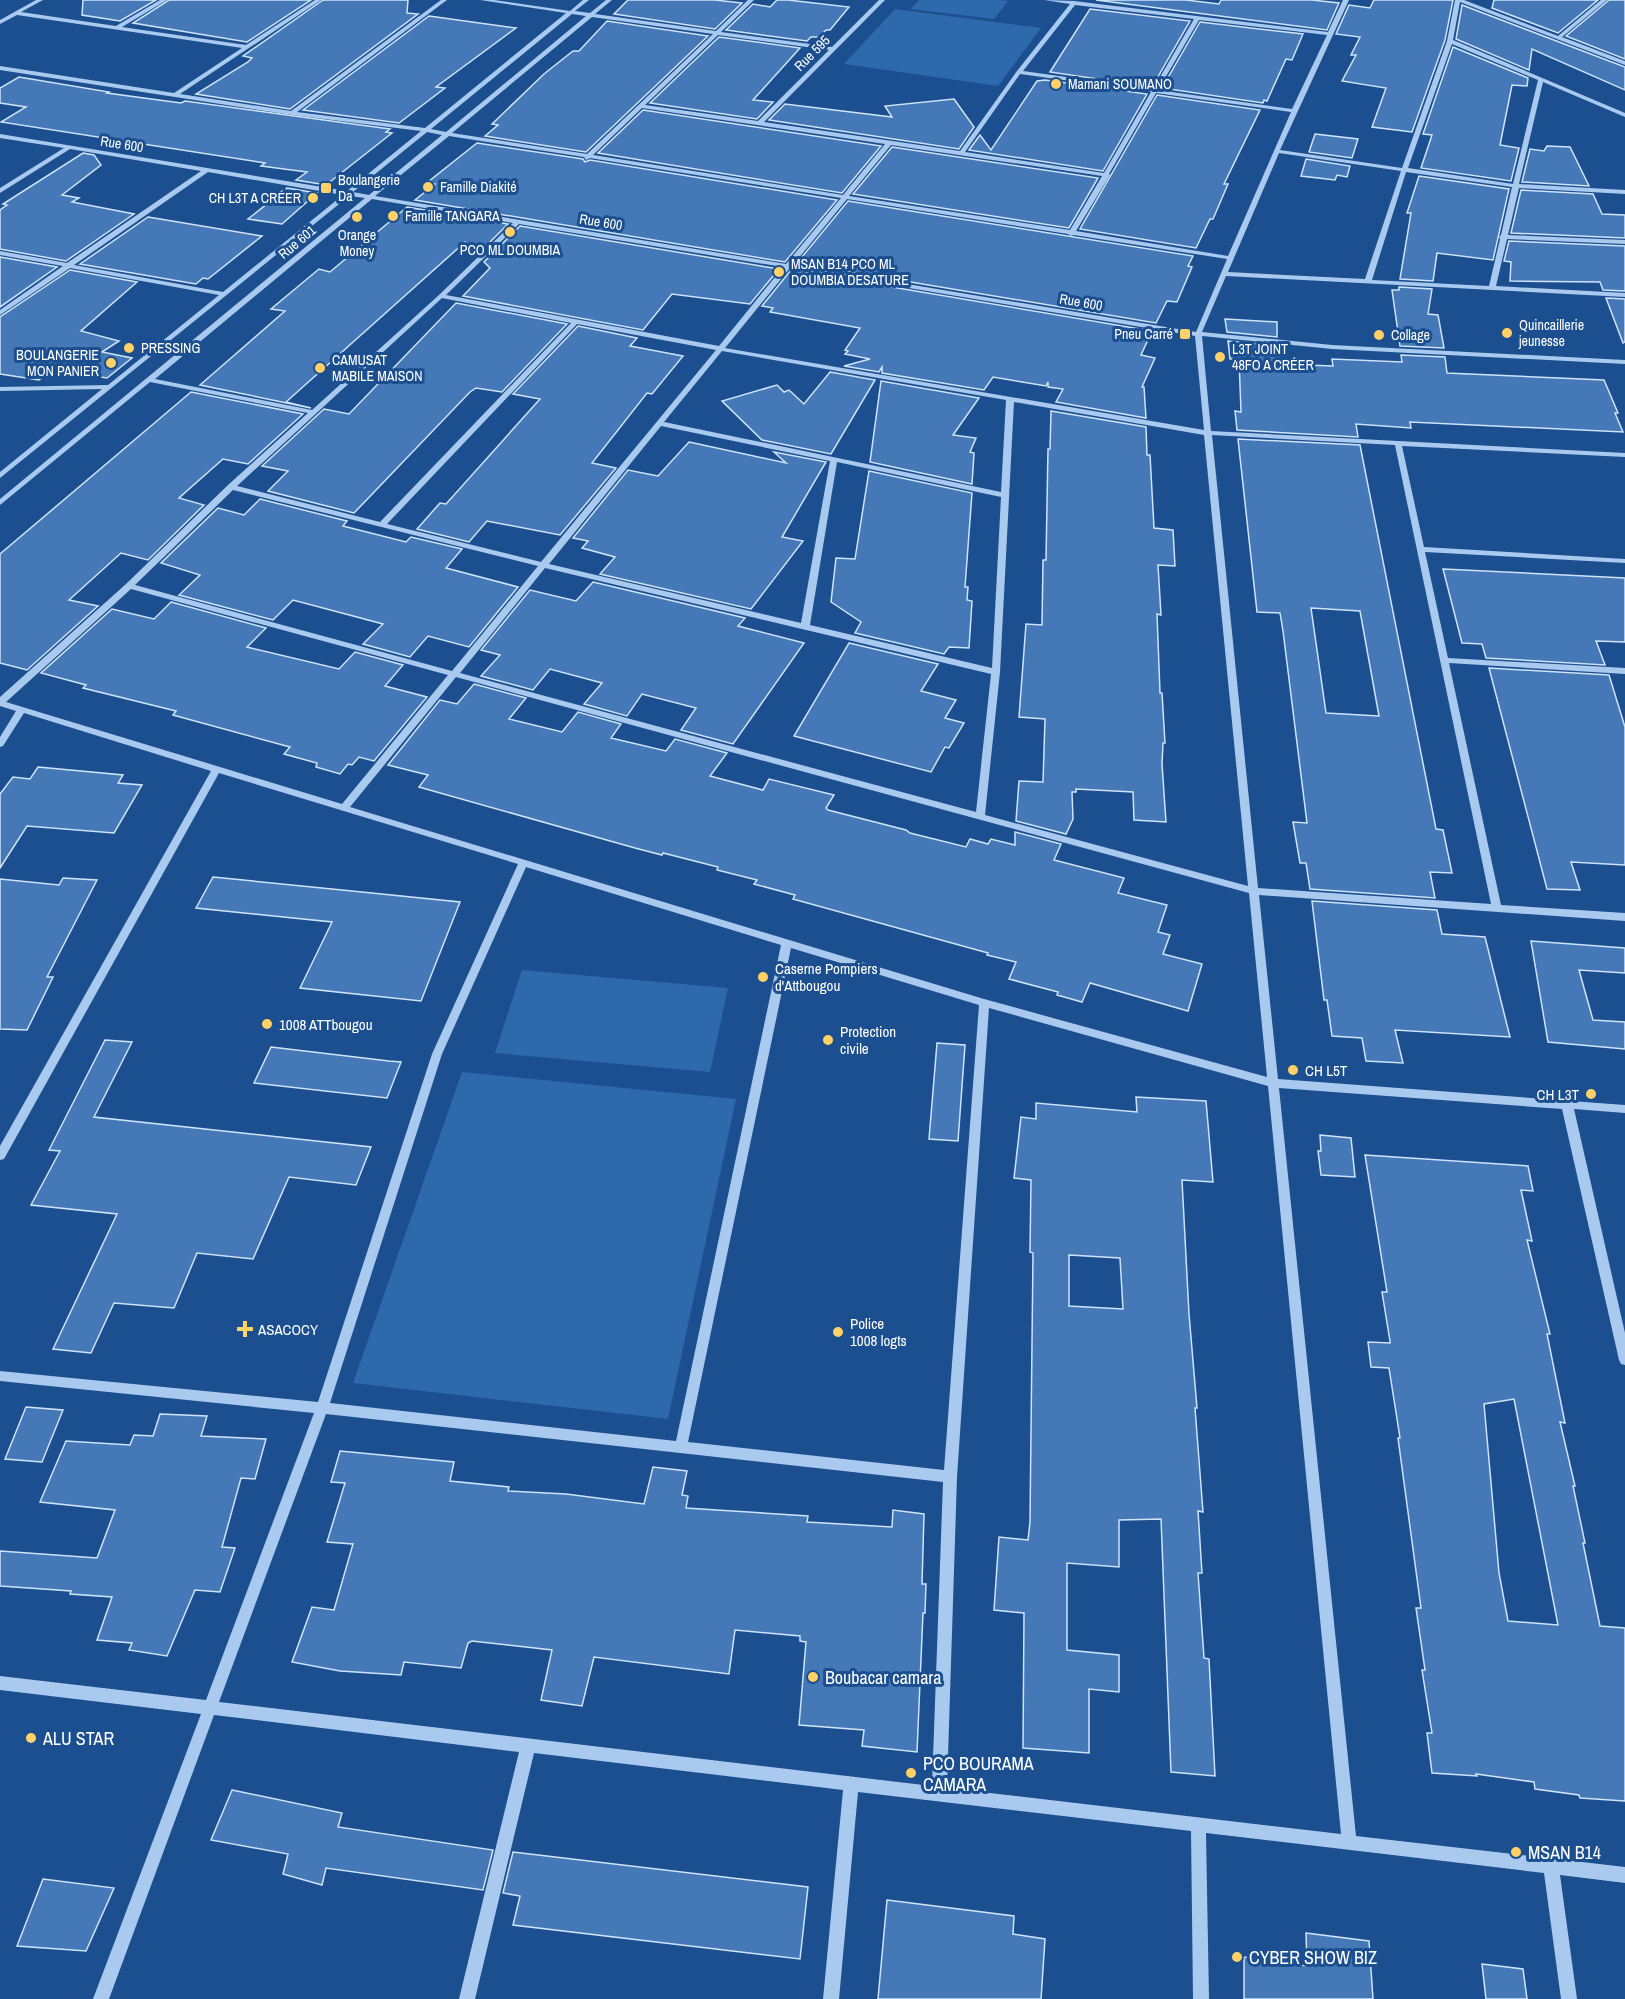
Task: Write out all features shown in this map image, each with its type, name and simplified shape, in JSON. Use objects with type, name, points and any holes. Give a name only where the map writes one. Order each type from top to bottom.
[{"type":"street","points":[[0,22],[40,0]]},
{"type":"street","points":[[117,28],[164,0]]},
{"type":"street","points":[[175,95],[318,0]]},
{"type":"street","points":[[292,113],[444,0]]},
{"type":"street","points":[[483,0],[833,49]]},
{"type":"street","name":"Rue 601","points":[[0,476],[586,0]]},
{"type":"street","name":"Rue 601","points":[[0,503],[609,0]]},
{"type":"street","points":[[586,158],[751,0]]},
{"type":"street","name":"Rue 595","points":[[759,124],[882,0]]},
{"type":"street","points":[[1047,0],[1331,34]]},
{"type":"street","points":[[1346,0],[1294,111],[1198,334],[1349,1843]]},
{"type":"street","points":[[1368,281],[1404,170],[1450,41],[1458,0],[1625,63]]},
{"type":"street","points":[[1559,37],[1604,0]]},
{"type":"street","points":[[961,154],[1019,72],[1074,3]]},
{"type":"street","points":[[15,13],[246,47]]},
{"type":"street","points":[[1071,234],[1197,18]]},
{"type":"street","points":[[1450,41],[1625,115]]},
{"type":"street","points":[[0,68],[292,113],[425,130],[844,199],[1231,258]]},
{"type":"street","points":[[1019,72],[1294,111]]},
{"type":"street","points":[[1492,288],[1502,237],[1541,78]]},
{"type":"street","points":[[642,106],[1107,175]]},
{"type":"street","name":"Rue 600","points":[[0,136],[1198,334],[1332,347],[1625,362]]},
{"type":"street","points":[[344,808],[889,143]]},
{"type":"street","points":[[0,191],[70,147]]},
{"type":"street","points":[[1277,151],[1515,186],[1625,192]]},
{"type":"street","points":[[0,314],[207,170]]},
{"type":"street","points":[[518,221],[441,296],[231,487],[129,586],[0,702],[984,1003],[1273,1083],[1625,1109]]},
{"type":"street","points":[[1502,237],[1625,242]]},
{"type":"street","points":[[0,253],[224,294]]},
{"type":"street","points":[[1224,273],[1625,295]]},
{"type":"street","points":[[441,296],[721,349],[1208,433],[1625,455]]},
{"type":"street","points":[[382,525],[576,321]]},
{"type":"street","points":[[149,380],[313,412]]},
{"type":"street","points":[[0,389],[110,387]]},
{"type":"street","points":[[980,816],[996,672],[1010,400]]},
{"type":"street","points":[[659,423],[1005,495]]},
{"type":"street","points":[[1398,443],[1497,908]]},
{"type":"street","points":[[805,627],[834,460]]},
{"type":"street","points":[[231,487],[543,565],[996,672]]},
{"type":"street","points":[[1420,549],[1625,561]]},
{"type":"street","points":[[129,586],[1254,891],[1625,917]]},
{"type":"street","points":[[1444,660],[1625,670]]},
{"type":"street","points":[[0,744],[21,710]]},
{"type":"street","points":[[0,1156],[217,769]]},
{"type":"street","points":[[101,1999],[322,1408],[437,1054],[524,863]]},
{"type":"street","points":[[681,1448],[787,943]]},
{"type":"street","points":[[939,1794],[950,1477],[984,1003]]},
{"type":"street","points":[[1567,1105],[1622,1333],[1625,1360]]},
{"type":"street","points":[[0,1376],[322,1408],[950,1477]]},
{"type":"street","points":[[0,1683],[1625,1875]]},
{"type":"street","points":[[467,1999],[528,1746]]},
{"type":"street","points":[[831,1999],[851,1784]]},
{"type":"street","points":[[1198,1825],[1201,1999]]},
{"type":"street","points":[[1551,1867],[1569,1999]]},
{"type":"shaded area","points":[[919,0],[1008,1],[994,19],[911,9]]},
{"type":"shaded area","points":[[895,9],[1041,28],[998,86],[844,64]]},
{"type":"shaded area","points":[[522,970],[728,988],[710,1072],[495,1053]]},
{"type":"shaded area","points":[[462,1072],[736,1099],[668,1419],[353,1383]]},
{"type":"building","points":[[83,0],[156,0],[120,21],[82,15]]},
{"type":"building","points":[[169,0],[311,0],[247,42],[133,23]]},
{"type":"building","points":[[323,0],[408,0],[407,13],[418,14],[290,109],[196,94],[248,62],[252,58],[243,56]]},
{"type":"building","points":[[628,0],[715,0],[742,3],[715,29],[614,14]]},
{"type":"building","points":[[777,0],[849,7],[830,30],[826,30],[819,37],[811,37],[807,41],[726,30],[753,4],[770,7]]},
{"type":"building","points":[[1096,0],[1186,0],[1219,4],[1221,0],[1312,0],[1339,3],[1327,30]]},
{"type":"building","points":[[1374,0],[1453,0],[1445,40],[1412,132],[1372,127],[1386,88],[1342,81],[1356,55],[1351,55],[1360,37],[1336,34],[1349,5],[1370,8]]},
{"type":"building","points":[[1494,0],[1598,0],[1558,33],[1492,8]]},
{"type":"building","points":[[1609,0],[1625,0],[1625,59],[1566,36]]},
{"type":"building","points":[[1462,5],[1625,67],[1625,90],[1532,49],[1529,70],[1456,39]]},
{"type":"building","points":[[1090,9],[1190,21],[1152,87],[1050,72]]},
{"type":"building","points":[[429,16],[516,28],[436,87],[445,88],[399,123],[303,110]]},
{"type":"building","points":[[607,21],[708,36],[586,152],[485,136],[498,125],[492,124],[544,74],[573,51],[579,51]]},
{"type":"building","points":[[1200,22],[1303,34],[1292,60],[1286,59],[1267,101],[1264,100],[1263,103],[1162,88]]},
{"type":"building","points":[[719,37],[800,48],[753,100],[773,102],[757,119],[650,103]]},
{"type":"building","points":[[1453,47],[1528,78],[1527,86],[1512,85],[1500,145],[1519,148],[1511,181],[1421,168],[1432,135],[1423,134]]},
{"type":"building","points":[[19,77],[109,92],[107,93],[181,103],[185,101],[390,129],[386,132],[392,133],[326,185],[296,180],[307,172],[261,166],[265,163],[1,122],[26,107],[0,103],[0,88]]},
{"type":"building","points":[[1045,80],[1147,94],[1103,171],[969,150],[980,135],[991,150],[1037,81]]},
{"type":"building","points":[[1157,95],[1260,110],[1224,184],[1228,184],[1213,219],[1210,219],[1196,248],[1080,229]]},
{"type":"building","points":[[954,99],[974,127],[959,149],[769,120],[785,104],[892,117],[885,106]]},
{"type":"building","points":[[643,110],[881,146],[842,193],[598,153]]},
{"type":"building","points":[[1315,134],[1358,139],[1352,158],[1309,152]]},
{"type":"building","points":[[477,143],[583,159],[585,162],[590,160],[837,200],[785,262],[415,200],[435,184],[428,182]]},
{"type":"building","points":[[1547,146],[1570,147],[1589,186],[1522,182],[1530,149],[1544,151]]},
{"type":"building","points":[[892,147],[1098,178],[1069,228],[853,194]]},
{"type":"building","points":[[83,153],[94,155],[101,165],[62,195],[79,198],[72,202],[134,214],[66,261],[0,249],[0,210],[7,205],[3,204]]},
{"type":"building","points":[[1306,159],[1350,166],[1347,177],[1337,175],[1335,180],[1301,176]]},
{"type":"building","points":[[1419,176],[1509,189],[1493,260],[1437,253],[1433,281],[1400,279],[1411,213],[1407,213]]},
{"type":"building","points":[[287,188],[317,193],[282,224],[248,219]]},
{"type":"building","points":[[1521,190],[1593,194],[1602,214],[1625,215],[1625,238],[1511,233]]},
{"type":"building","points":[[848,201],[1193,256],[1188,266],[1192,267],[1177,302],[1167,301],[1156,323],[797,263]]},
{"type":"building","points":[[407,207],[508,224],[477,255],[465,242],[286,402],[311,408],[200,385],[285,311],[271,309],[319,269],[330,272]]},
{"type":"building","points":[[148,217],[262,236],[208,279],[203,278],[196,284],[80,264]]},
{"type":"building","points":[[520,226],[779,269],[750,304],[672,294],[643,330],[463,296],[490,268],[484,262]]},
{"type":"building","points":[[1509,241],[1625,246],[1625,291],[1603,290],[1600,282],[1510,281],[1511,262],[1504,261]]},
{"type":"building","points":[[0,257],[57,267],[0,307]]},
{"type":"building","points":[[70,270],[137,282],[81,331],[119,341],[102,352],[132,358],[107,378],[75,373],[43,377],[39,380],[0,374],[0,317]]},
{"type":"building","points":[[791,270],[1152,331],[1141,355],[1155,358],[1142,387],[1144,387],[1146,418],[1056,402],[1063,389],[1048,387],[1048,382],[1046,386],[993,377],[984,390],[882,373],[882,367],[879,372],[844,366],[870,359],[845,354],[848,351],[845,350],[860,328],[770,312],[773,308],[762,306]]},
{"type":"building","points":[[1399,287],[1432,289],[1428,314],[1438,315],[1444,348],[1400,346],[1392,290],[1399,290]]},
{"type":"building","points":[[1606,298],[1625,299],[1625,342],[1623,343]]},
{"type":"building","points":[[456,303],[567,324],[502,392],[476,388],[470,392],[354,513],[268,491],[288,471],[262,466],[324,409],[349,414]]},
{"type":"building","points":[[1225,319],[1277,322],[1277,337],[1227,332]]},
{"type":"building","points":[[578,326],[637,338],[630,346],[683,356],[652,394],[647,393],[592,463],[616,468],[560,535],[487,521],[469,542],[417,529],[440,503],[446,504],[540,399],[513,394]]},
{"type":"building","points":[[1228,341],[1278,346],[1279,364],[1333,366],[1332,359],[1402,362],[1401,355],[1445,357],[1447,373],[1604,380],[1618,413],[1615,413],[1623,432],[1410,422],[1411,428],[1356,424],[1358,437],[1237,430],[1235,411],[1241,412],[1239,359],[1230,359]]},
{"type":"building","points":[[830,372],[875,380],[831,454],[762,440],[722,401],[777,385],[784,392],[789,390],[804,404]]},
{"type":"building","points":[[881,381],[979,398],[953,435],[976,438],[970,452],[974,453],[972,484],[870,462]]},
{"type":"building","points":[[191,392],[303,414],[248,464],[223,459],[179,498],[204,505],[148,560],[121,553],[69,600],[98,606],[27,670],[0,663],[0,554]]},
{"type":"building","points":[[1051,411],[1146,427],[1154,528],[1173,530],[1175,566],[1158,565],[1161,615],[1157,614],[1160,693],[1162,693],[1165,743],[1163,743],[1162,764],[1166,822],[1134,820],[1133,792],[1076,789],[1076,792],[1072,792],[1073,819],[1066,834],[1016,821],[1019,781],[1043,782],[1045,719],[1019,717],[1026,624],[1042,625]]},
{"type":"building","points":[[1238,439],[1360,445],[1436,829],[1443,830],[1452,873],[1430,872],[1435,898],[1310,889],[1306,863],[1300,863],[1293,822],[1307,823],[1280,613],[1257,612]],"holes":[[[1311,608],[1360,611],[1379,716],[1326,713]]]},
{"type":"building","points":[[689,442],[786,463],[774,452],[826,462],[782,537],[803,541],[751,609],[600,574],[615,557],[582,548],[588,541],[573,538],[628,470],[658,476]]},
{"type":"building","points":[[869,471],[972,493],[965,587],[968,587],[967,600],[972,601],[969,648],[949,647],[944,654],[855,633],[861,622],[831,602],[836,558],[855,559]]},
{"type":"building","points":[[260,499],[347,521],[343,526],[406,542],[411,537],[462,549],[446,568],[518,587],[469,647],[428,636],[410,657],[363,644],[383,624],[293,600],[273,620],[179,595],[200,575],[161,563],[218,508],[244,515]]},
{"type":"building","points":[[1443,569],[1625,578],[1625,642],[1596,641],[1605,665],[1486,658],[1482,644],[1462,643]]},
{"type":"building","points":[[593,582],[745,618],[738,626],[804,643],[733,744],[681,730],[696,708],[642,694],[627,716],[584,704],[602,683],[550,669],[533,690],[481,676],[500,655],[481,650],[530,590],[576,601]]},
{"type":"building","points":[[171,602],[266,628],[247,647],[339,669],[355,652],[403,665],[385,686],[427,697],[374,761],[359,757],[352,765],[348,764],[340,774],[316,767],[317,763],[284,754],[290,747],[173,715],[176,711],[83,688],[86,685],[41,673],[112,609],[154,619]]},
{"type":"building","points":[[849,643],[938,664],[921,691],[956,700],[945,718],[964,723],[949,748],[945,747],[931,772],[794,736]]},
{"type":"building","points":[[1489,668],[1609,675],[1625,727],[1625,865],[1571,862],[1580,890],[1547,889]]},
{"type":"building","points":[[474,684],[526,698],[509,719],[562,732],[578,712],[621,724],[611,738],[666,751],[675,739],[727,753],[710,776],[763,790],[769,779],[834,795],[826,808],[828,810],[906,830],[910,833],[966,847],[970,839],[988,844],[991,839],[1015,845],[1015,832],[1061,844],[1054,860],[1124,878],[1118,893],[1167,905],[1158,932],[1170,935],[1163,954],[1202,964],[1188,1011],[1090,983],[1082,1002],[1057,995],[1058,992],[1009,979],[1016,962],[793,899],[795,895],[754,884],[757,880],[717,870],[718,867],[635,848],[419,787],[428,775],[388,765],[440,700],[457,704]]},
{"type":"building","points":[[38,767],[123,775],[118,783],[142,785],[114,833],[27,826],[0,868],[0,794],[13,777],[30,779]]},
{"type":"building","points":[[213,877],[460,902],[421,1001],[300,988],[332,922],[196,908]]},
{"type":"building","points":[[63,878],[97,880],[47,977],[53,977],[27,1030],[0,1029],[0,879],[59,885]]},
{"type":"building","points":[[1312,901],[1437,910],[1442,934],[1485,937],[1510,1037],[1395,1030],[1403,1063],[1366,1061],[1362,1038],[1332,1036],[1327,1000],[1324,1000]]},
{"type":"building","points":[[1531,941],[1625,948],[1625,973],[1579,970],[1593,1020],[1625,1022],[1625,1049],[1548,1042]]},
{"type":"building","points":[[105,1040],[132,1042],[94,1117],[371,1147],[356,1185],[289,1177],[253,1259],[197,1253],[174,1308],[114,1303],[91,1353],[53,1349],[117,1214],[31,1205],[60,1151],[49,1150]]},
{"type":"building","points":[[937,1043],[965,1045],[958,1141],[929,1139]]},
{"type":"building","points":[[271,1047],[401,1062],[387,1098],[254,1083]]},
{"type":"building","points":[[1136,1097],[1206,1101],[1213,1182],[1182,1180],[1203,1512],[1198,1511],[1202,1573],[1198,1573],[1204,1658],[1209,1659],[1215,1776],[1171,1772],[1161,1519],[1119,1520],[1119,1567],[1067,1563],[1067,1650],[1119,1655],[1119,1692],[1089,1689],[1089,1753],[1023,1748],[1024,1613],[994,1610],[999,1537],[1028,1540],[1030,1522],[1033,1253],[1030,1252],[1031,1180],[1014,1178],[1021,1117],[1036,1119],[1036,1103],[1137,1112]],"holes":[[[1069,1255],[1120,1258],[1123,1309],[1069,1306]]]},
{"type":"building","points":[[1320,1135],[1351,1138],[1355,1177],[1321,1175],[1318,1151],[1321,1151]]},
{"type":"building","points":[[1365,1155],[1528,1166],[1533,1191],[1521,1190],[1532,1241],[1527,1240],[1550,1334],[1547,1334],[1565,1423],[1560,1422],[1575,1486],[1573,1486],[1585,1543],[1583,1543],[1600,1626],[1625,1628],[1625,1801],[1580,1798],[1579,1795],[1535,1789],[1534,1782],[1476,1774],[1477,1776],[1432,1773],[1427,1733],[1432,1733],[1422,1670],[1425,1670],[1416,1608],[1421,1608],[1398,1438],[1400,1438],[1389,1368],[1371,1367],[1368,1342],[1390,1343],[1382,1292],[1387,1292]],"holes":[[[1514,1399],[1558,1625],[1508,1621],[1499,1573],[1484,1404]]]},
{"type":"building","points":[[26,1407],[63,1410],[42,1462],[5,1459]]},
{"type":"building","points":[[160,1414],[207,1416],[201,1436],[266,1439],[255,1479],[241,1478],[222,1547],[235,1548],[220,1592],[195,1590],[167,1656],[129,1650],[132,1643],[97,1640],[112,1597],[70,1594],[71,1591],[0,1586],[0,1551],[97,1558],[115,1510],[40,1502],[66,1441],[130,1445],[134,1435],[153,1436]]},
{"type":"building","points":[[340,1451],[454,1462],[450,1481],[509,1487],[508,1491],[566,1494],[644,1504],[653,1467],[687,1471],[682,1495],[688,1496],[686,1508],[808,1516],[807,1522],[892,1527],[893,1510],[924,1514],[922,1584],[926,1584],[917,1752],[862,1746],[864,1730],[799,1725],[806,1642],[800,1641],[800,1636],[735,1630],[729,1674],[594,1657],[582,1706],[541,1700],[552,1650],[472,1641],[468,1643],[461,1668],[404,1662],[401,1675],[340,1671],[292,1662],[312,1607],[334,1610],[353,1544],[327,1542],[345,1483],[331,1482]]},
{"type":"building","points":[[232,1790],[342,1813],[338,1827],[493,1850],[483,1890],[326,1868],[322,1885],[283,1874],[288,1854],[211,1840]]},
{"type":"building","points":[[513,1852],[808,1887],[800,1959],[513,1925],[520,1896],[503,1893]]},
{"type":"building","points":[[43,1879],[114,1888],[86,1951],[17,1946]]},
{"type":"building","points":[[887,1900],[1014,1916],[1013,1934],[1045,1939],[1041,1999],[878,1999]]},
{"type":"building","points":[[1306,1933],[1369,1941],[1373,1999],[1244,1999],[1244,1957],[1307,1966]]},
{"type":"building","points":[[1482,1964],[1523,1969],[1527,1999],[1486,1999]]},
{"type":"place","name":"Mamani SOUMANO","points":[[1056,84]]},
{"type":"place","name":"Famille Diakité","points":[[428,187]]},
{"type":"place","name":"Boulangerie Da","points":[[326,188]]},
{"type":"place","name":"CH L3T A CRÉER","points":[[313,198]]},
{"type":"place","name":"Famille TANGARA","points":[[393,216]]},
{"type":"place","name":"Orange Money","points":[[357,217]]},
{"type":"place","name":"PCO ML DOUMBIA","points":[[510,232]]},
{"type":"place","name":"MSAN B14 PCO ML DOUMBIA DESATURE","points":[[779,272]]},
{"type":"place","name":"Quincaillerie jeunesse","points":[[1507,333]]},
{"type":"place","name":"Pneu Carré","points":[[1185,334]]},
{"type":"place","name":"Collage","points":[[1379,335]]},
{"type":"place","name":"PRESSING","points":[[129,348]]},
{"type":"place","name":"L3T JOINT 48FO A CRÉER","points":[[1220,357]]},
{"type":"place","name":"BOULANGERIE MON PANIER","points":[[111,363]]},
{"type":"place","name":"CAMUSAT MABILE MAISON","points":[[320,368]]},
{"type":"place","name":"Caserne Pompiers d'Attbougou","points":[[763,977]]},
{"type":"place","name":"1008 ATTbougou","points":[[267,1024]]},
{"type":"place","name":"Protection civile","points":[[828,1040]]},
{"type":"place","name":"CH L5T","points":[[1293,1070]]},
{"type":"place","name":"CH L3T","points":[[1591,1094]]},
{"type":"place","name":"ASACOCY","points":[[245,1329]]},
{"type":"place","name":"Police 1008 logts","points":[[838,1332]]},
{"type":"place","name":"Boubacar camara","points":[[813,1677]]},
{"type":"place","name":"ALU STAR","points":[[31,1738]]},
{"type":"place","name":"PCO BOURAMA CAMARA","points":[[911,1773]]},
{"type":"place","name":"MSAN B14","points":[[1516,1852]]},
{"type":"place","name":"CYBER SHOW BIZ","points":[[1237,1957]]}]
